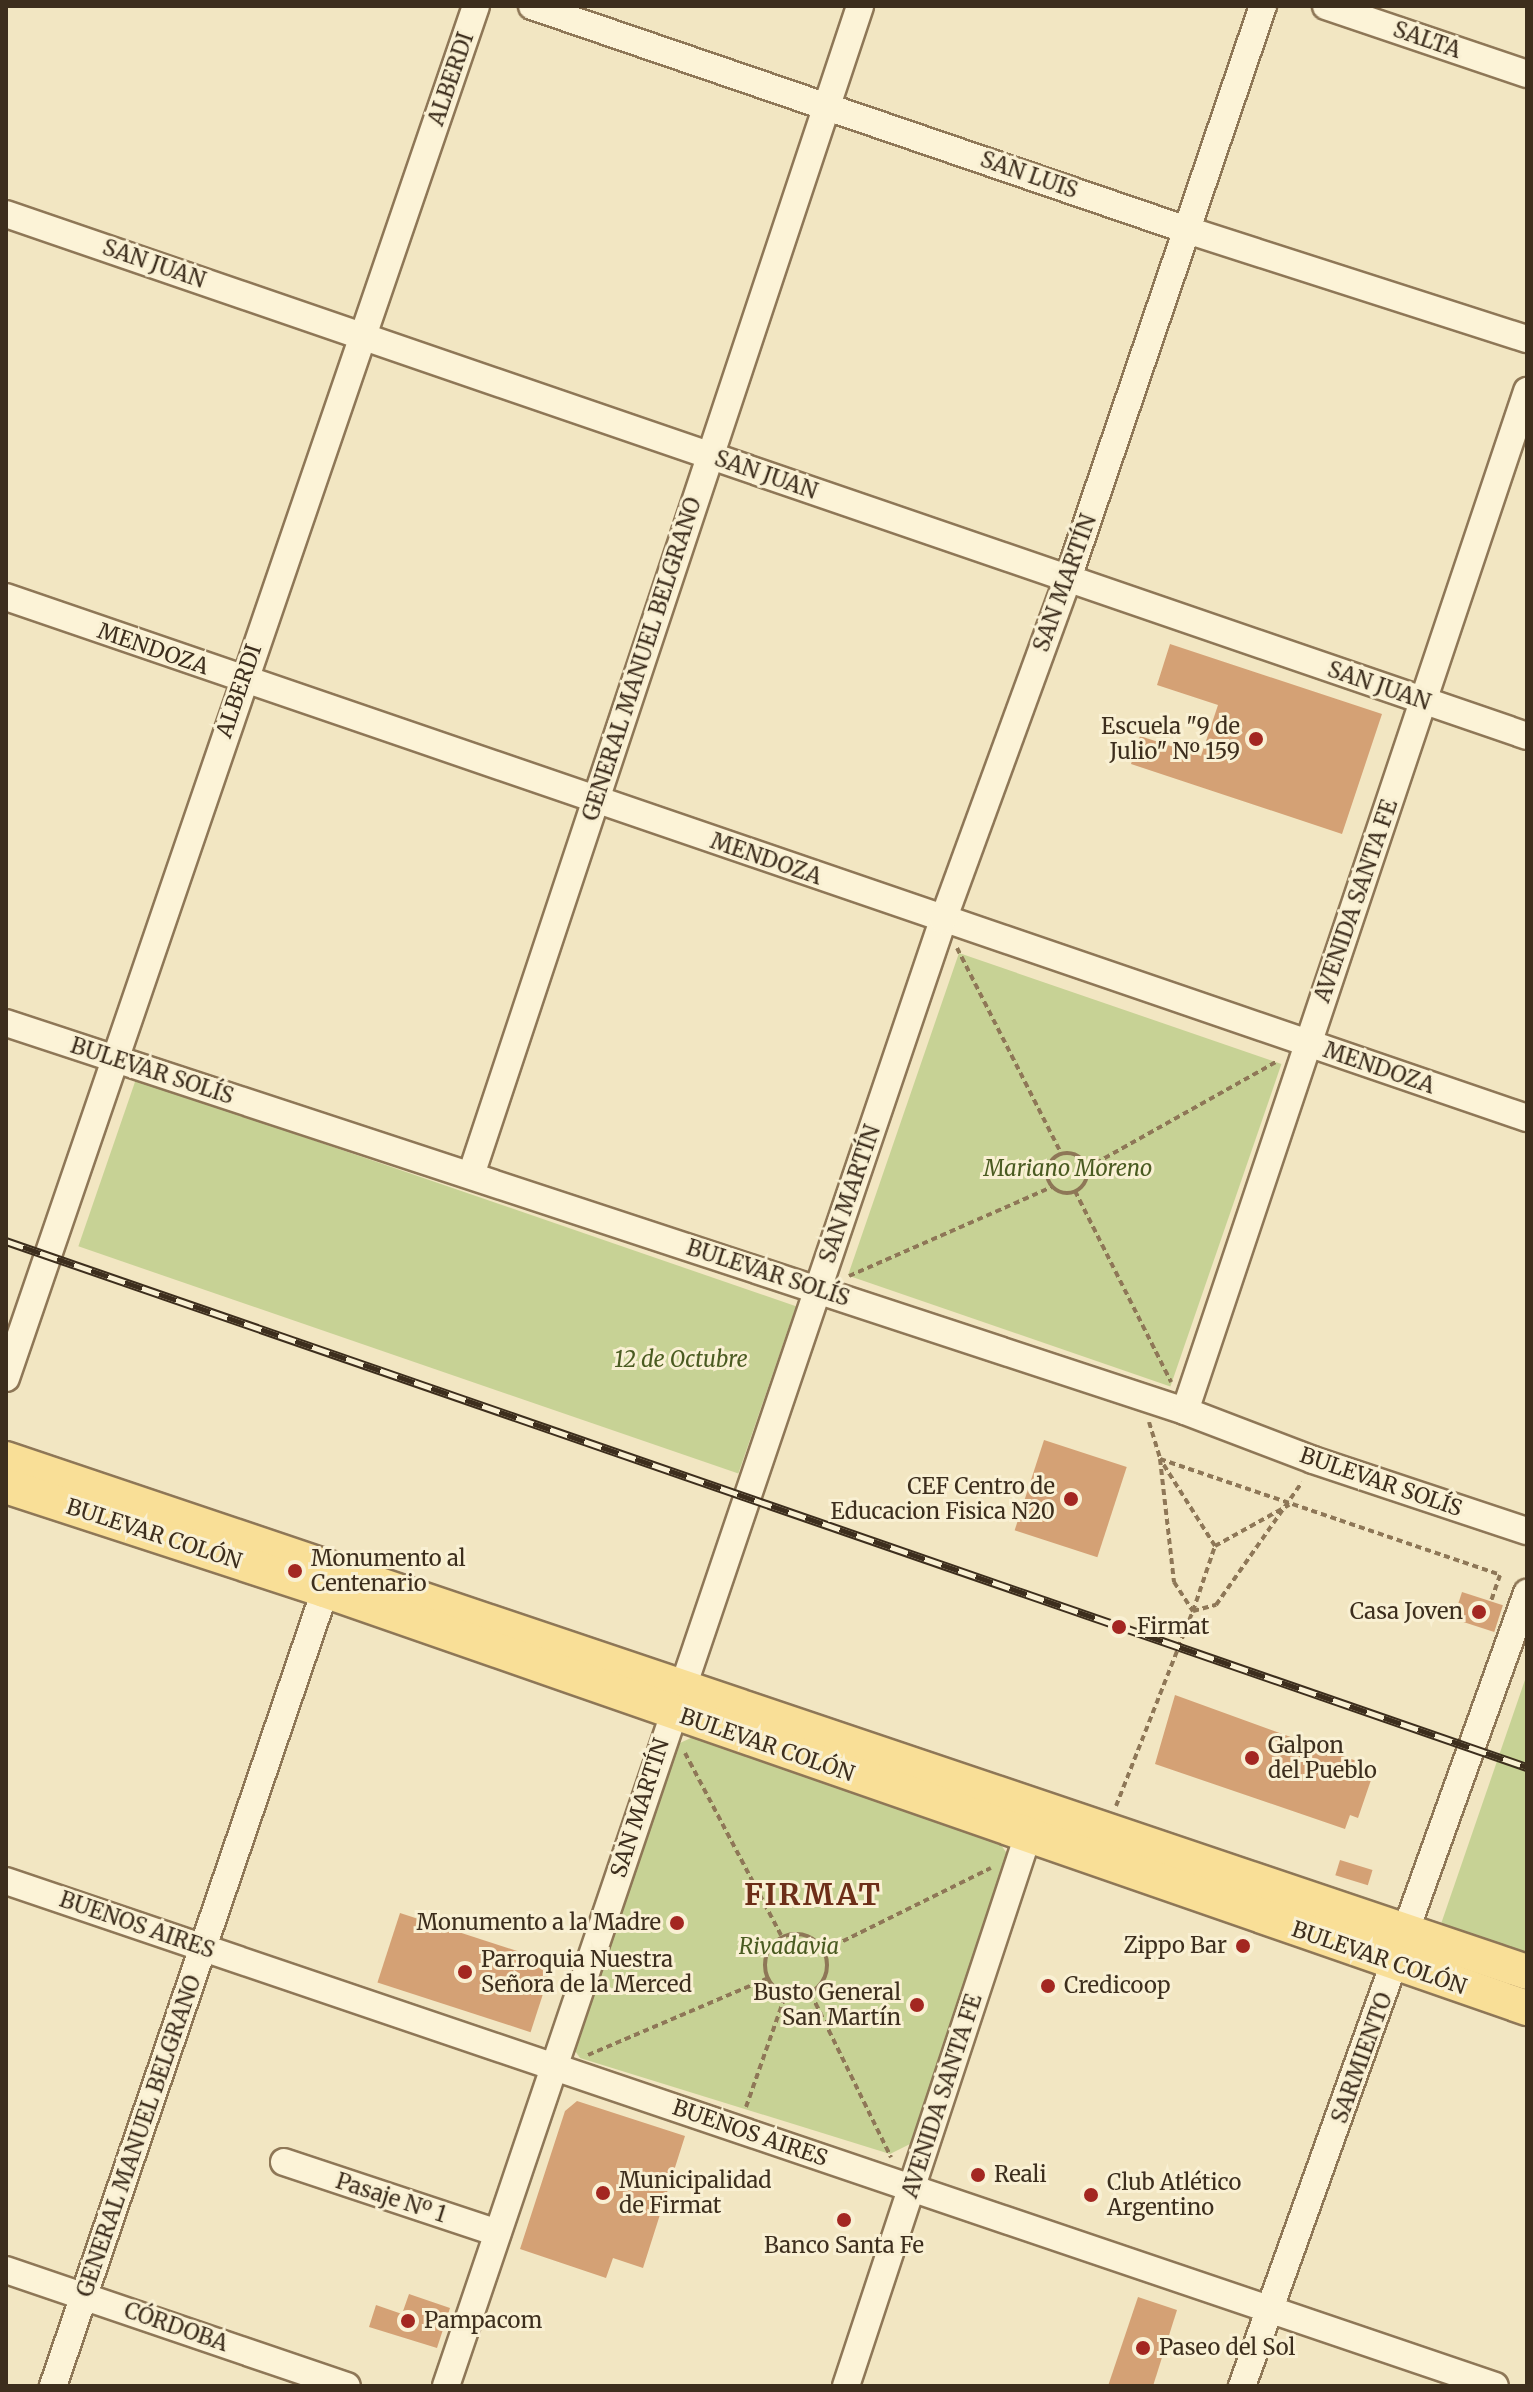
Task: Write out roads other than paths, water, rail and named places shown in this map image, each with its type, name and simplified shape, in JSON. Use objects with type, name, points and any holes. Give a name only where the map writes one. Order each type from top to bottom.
[{"type":"main road","name":"BULEVAR COLÓN","points":[[6,1459],[328,1579],[1032,1821],[1397,1965],[1527,2008]]},
{"type":"main road","name":"BULEVAR COLÓN","points":[[6,1486],[328,1579]]},
{"type":"main road","name":"BULEVAR COLÓN","points":[[1032,1821],[1107,1830],[1527,1972]]},
{"type":"street","name":"ALBERDI","points":[[6,1378],[11,1346],[115,1059],[242,680],[476,6]]},
{"type":"street","name":"SAN LUIS","points":[[532,6],[1187,230],[1527,339]]},
{"type":"street","name":"GENERAL MANUEL BELGRANO","points":[[471,1175],[860,6]]},
{"type":"street","name":"SAN MARTÍN","points":[[446,2386],[943,920],[1067,581],[1263,6]]},
{"type":"street","name":"SALTA","points":[[1326,6],[1527,74]]},
{"type":"street","name":"SAN JUAN","points":[[6,214],[1067,581],[1527,736]]},
{"type":"street","name":"AVENIDA SANTA FE","points":[[1185,1411],[1527,391]]},
{"type":"street","name":"MENDOZA","points":[[6,597],[1527,1118]]},
{"type":"street","name":"BULEVAR SOLÍS","points":[[6,1023],[1185,1411],[1313,1460],[1527,1531]]},
{"type":"street","name":"GENERAL MANUEL BELGRANO","points":[[53,2386],[328,1579]]},
{"type":"street","name":"SARMIENTO","points":[[1242,2386],[1409,1932],[1527,1593]]},
{"type":"street","name":"AVENIDA SANTA FE","points":[[846,2386],[1032,1821]]},
{"type":"street","name":"BUENOS AIRES","points":[[6,1881],[1495,2386]]},
{"type":"street","name":"Pasaje Nº 1","points":[[284,2162],[498,2233]]},
{"type":"street","name":"CÓRDOBA","points":[[6,2270],[347,2386]]},
{"type":"railway","points":[[6,1241],[1527,1767]]},
{"type":"place","name":"Escuela \"9 de Julio\" Nº 159","points":[[1256,739]]},
{"type":"place","name":"CEF Centro de Educacion Fisica N20","points":[[1071,1499]]},
{"type":"place","name":"Monumento al Centenario","points":[[295,1571]]},
{"type":"place","name":"Casa Joven","points":[[1479,1612]]},
{"type":"place","name":"Firmat","points":[[1119,1627]]},
{"type":"place","name":"Galpon del Pueblo","points":[[1252,1758]]},
{"type":"place","name":"Monumento a la Madre","points":[[677,1923]]},
{"type":"place","name":"Zippo Bar","points":[[1243,1946]]},
{"type":"place","name":"Parroquia Nuestra Señora de la Merced","points":[[465,1972]]},
{"type":"place","name":"Credicoop","points":[[1048,1986]]},
{"type":"place","name":"Busto General San Martín","points":[[917,2005]]},
{"type":"place","name":"Reali","points":[[978,2175]]},
{"type":"place","name":"Municipalidad de Firmat","points":[[603,2193]]},
{"type":"place","name":"Club Atlético Argentino","points":[[1091,2195]]},
{"type":"place","name":"Banco Santa Fe","points":[[844,2220]]},
{"type":"place","name":"Pampacom","points":[[408,2321]]},
{"type":"place","name":"Paseo del Sol","points":[[1143,2348]]},
{"type":"district","name":"FIRMAT","points":[[813,1894]]},
{"type":"park label","name":"Mariano Moreno","points":[[1068,1169]]},
{"type":"park label","name":"12 de Octubre","points":[[681,1360]]},
{"type":"park label","name":"Rivadavia","points":[[789,1947]]}]
